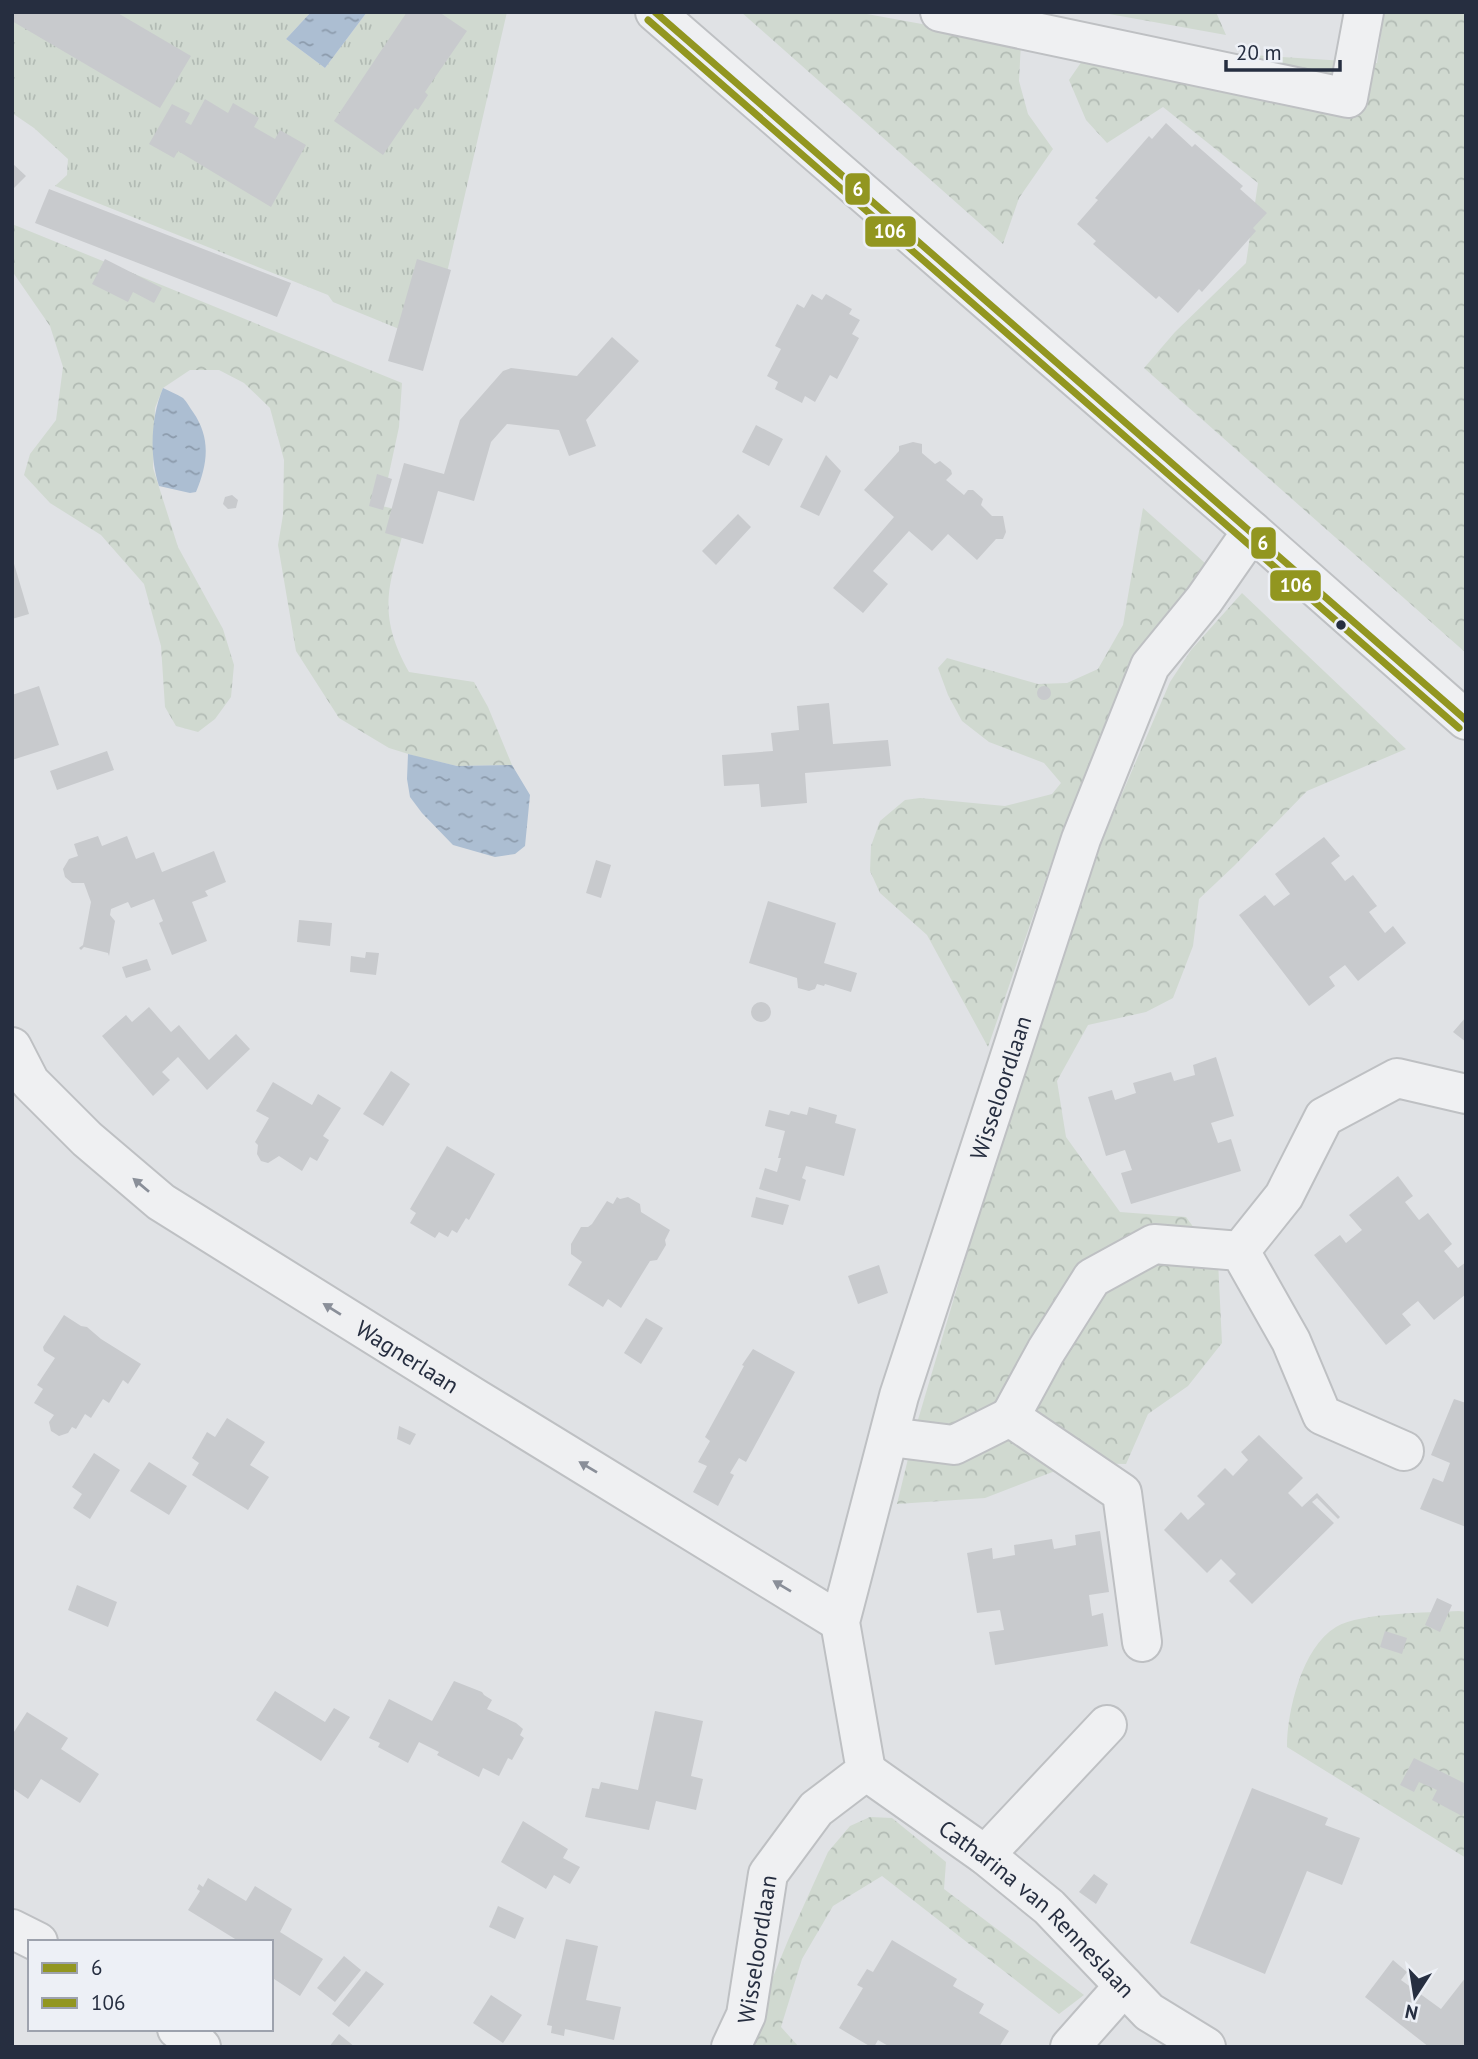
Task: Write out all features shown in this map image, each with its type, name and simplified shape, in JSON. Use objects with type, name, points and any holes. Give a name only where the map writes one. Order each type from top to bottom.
[{"type":"street","points":[[655,12],[1466,720]]},
{"type":"street","points":[[940,12],[1348,97],[1364,12]]},
{"type":"street","name":"Wisseloordlaan","points":[[731,2047],[746,2015],[768,1874],[816,1809],[866,1771],[840,1622],[903,1383],[1081,839],[1150,666],[1203,600],[1252,531]]},
{"type":"street","name":"Wagnerlaan","points":[[12,1047],[30,1082],[87,1139],[161,1202],[840,1622]]},
{"type":"street","points":[[1240,1251],[1284,1195],[1324,1116],[1397,1078],[1466,1094]]},
{"type":"street","points":[[890,1437],[954,1445],[1010,1417],[1092,1278],[1154,1244],[1240,1251]]},
{"type":"street","points":[[1240,1251],[1291,1341],[1322,1415],[1404,1451]]},
{"type":"street","points":[[1010,1417],[1122,1493],[1142,1643]]},
{"type":"street","points":[[985,1855],[1107,1725]]},
{"type":"street","name":"Catharina van Renneslaan","points":[[866,1771],[985,1855],[1049,1907],[1149,2012],[1206,2047]]},
{"type":"street","points":[[12,1929],[34,1940]]},
{"type":"street","points":[[1070,2047],[1124,1986]]},
{"type":"street","points":[[180,2031],[201,2047]]},
{"type":"green space","points":[[12,12],[311,12],[286,39],[325,68],[367,12],[507,12],[431,342],[333,302],[328,295],[55,186],[67,175],[68,159],[34,128],[12,113]]},
{"type":"green space","points":[[741,12],[856,12],[1021,42],[1019,81],[1028,114],[1053,149],[1019,198],[1003,244]]},
{"type":"green space","points":[[1098,12],[1216,12],[1226,35]]},
{"type":"green space","points":[[1384,12],[1466,12],[1466,653],[1144,368],[1175,332],[1246,263],[1258,183],[1163,107],[1107,143],[1086,120],[1069,80],[1093,45],[1377,63]]},
{"type":"green space","points":[[12,224],[402,383],[399,427],[382,506],[411,513],[406,522],[391,581],[389,614],[392,632],[409,672],[474,682],[488,707],[512,765],[457,766],[418,757],[389,748],[339,718],[296,651],[278,545],[283,515],[284,460],[270,408],[244,383],[219,370],[190,370],[163,388],[155,408],[153,468],[178,547],[223,629],[234,665],[231,697],[215,719],[198,732],[176,726],[165,707],[161,646],[144,584],[101,535],[50,503],[24,475],[30,454],[56,420],[63,367],[50,326],[12,271]]},
{"type":"green space","points":[[1143,508],[1205,563],[1136,668],[1053,858],[988,1047],[927,935],[880,893],[870,871],[871,846],[880,821],[905,800],[920,798],[1005,806],[1052,794],[1061,783],[1044,763],[989,742],[962,721],[938,668],[947,658],[1038,684],[1067,683],[1098,669],[1123,625]]},
{"type":"green space","points":[[1242,593],[1406,749],[1307,791],[1199,899],[1193,946],[1173,998],[1146,1012],[1088,1025],[1057,1081],[1066,1137],[1120,1212],[1186,1217],[1218,1261],[1222,1343],[1188,1386],[1148,1414],[1126,1464],[1076,1463],[985,1498],[897,1504],[915,1430],[1001,1139],[1091,866],[1170,682],[1191,650]]},
{"type":"green space","points":[[1466,1612],[1466,1858],[1287,1747],[1290,1716],[1299,1681],[1314,1649],[1324,1636],[1336,1627],[1362,1618]]},
{"type":"green space","points":[[870,1817],[892,1818],[946,1862],[944,1889],[1084,1995],[1059,2014],[882,1876],[833,1906],[802,1959],[781,2027],[799,2047],[744,2047],[828,1852],[850,1826]]},
{"type":"water","points":[[311,12],[367,12],[325,68],[286,39]]},
{"type":"water","points":[[163,388],[184,400],[203,431],[205,461],[196,492],[159,486],[154,462],[153,436],[156,411]]},
{"type":"water","points":[[408,754],[457,766],[512,765],[530,795],[525,846],[515,854],[495,857],[453,845],[410,797],[407,779]]},
{"type":"building","points":[[12,12],[116,12],[191,56],[160,108],[12,21]]},
{"type":"building","points":[[407,12],[439,12],[467,31],[425,92],[428,95],[418,110],[415,108],[383,155],[334,121]]},
{"type":"building","points":[[205,99],[228,113],[233,103],[259,118],[254,127],[275,139],[280,130],[306,145],[271,207],[178,151],[174,158],[149,144],[172,104],[190,113],[185,122],[191,125]]},
{"type":"building","points":[[1166,123],[1192,147],[1195,144],[1243,186],[1240,189],[1267,213],[1253,228],[1256,231],[1202,292],[1199,289],[1178,313],[1159,296],[1156,299],[1093,244],[1096,241],[1077,224],[1098,200],[1095,198],[1149,136],[1152,139]]},
{"type":"building","points":[[12,163],[26,176],[12,190]]},
{"type":"building","points":[[49,189],[291,283],[277,317],[35,223]]},
{"type":"building","points":[[105,259],[162,288],[154,303],[133,292],[128,302],[92,284]]},
{"type":"building","points":[[417,259],[451,270],[423,371],[388,361]]},
{"type":"building","points":[[812,294],[822,300],[826,294],[852,309],[849,314],[860,320],[852,334],[859,338],[837,379],[830,375],[815,402],[805,396],[802,403],[775,389],[778,382],[767,376],[781,349],[775,346],[797,304],[804,308]]},
{"type":"building","points":[[612,337],[639,361],[586,420],[596,446],[569,456],[559,430],[507,424],[491,442],[474,501],[438,491],[423,544],[385,533],[404,463],[444,474],[460,420],[503,371],[511,368],[577,376]]},
{"type":"building","points":[[756,425],[783,439],[769,466],[742,452]]},
{"type":"building","points":[[913,442],[922,444],[922,453],[935,464],[940,461],[951,470],[952,474],[946,480],[964,495],[968,490],[973,490],[983,499],[981,505],[992,516],[1003,516],[1006,532],[1003,539],[996,539],[977,560],[948,534],[932,551],[909,531],[873,571],[888,584],[863,613],[833,588],[894,517],[864,490],[899,451],[899,446]]},
{"type":"building","points":[[826,455],[841,471],[819,516],[800,507]]},
{"type":"building","points":[[377,474],[392,479],[383,510],[369,506]]},
{"type":"building","points":[[232,495],[238,500],[236,508],[228,509],[223,504],[225,497]]},
{"type":"building","points":[[738,514],[751,527],[716,565],[702,551]]},
{"type":"building","points":[[12,557],[29,614],[12,619]]},
{"type":"building","points":[[39,686],[59,745],[12,760],[12,695]]},
{"type":"building","points":[[1044,686],[1049,688],[1049,698],[1044,700],[1039,698],[1037,693],[1039,688]]},
{"type":"building","points":[[829,703],[833,744],[888,740],[891,766],[805,773],[807,803],[761,807],[759,784],[724,786],[722,755],[773,751],[771,733],[799,730],[797,706]]},
{"type":"building","points":[[107,751],[114,770],[57,790],[50,771]]},
{"type":"building","points":[[98,836],[102,846],[127,836],[136,859],[154,852],[162,872],[214,851],[226,882],[205,891],[208,896],[192,902],[207,941],[172,955],[159,923],[163,921],[154,899],[131,908],[128,902],[111,909],[110,915],[115,921],[109,956],[108,953],[84,947],[81,950],[79,948],[83,945],[91,902],[84,883],[72,883],[65,877],[63,869],[69,859],[78,856],[74,844]]},
{"type":"building","points":[[1324,837],[1340,856],[1331,863],[1345,881],[1353,875],[1377,906],[1369,912],[1385,933],[1393,926],[1406,943],[1358,981],[1345,965],[1329,977],[1335,986],[1309,1006],[1239,915],[1265,895],[1274,906],[1290,894],[1275,874]]},
{"type":"building","points":[[596,860],[611,865],[601,898],[586,893]]},
{"type":"building","points":[[768,901],[836,923],[824,963],[857,973],[851,992],[825,984],[817,984],[815,989],[809,991],[798,988],[797,978],[749,963]]},
{"type":"building","points":[[299,920],[332,923],[330,946],[297,942]]},
{"type":"building","points":[[366,952],[379,953],[376,975],[350,972],[351,956],[365,958]]},
{"type":"building","points":[[147,959],[151,970],[126,978],[122,967]]},
{"type":"building","points":[[761,1002],[768,1005],[771,1012],[768,1019],[761,1022],[754,1019],[751,1012],[754,1005]]},
{"type":"building","points":[[149,1007],[171,1032],[179,1025],[209,1060],[236,1034],[250,1049],[207,1090],[178,1057],[162,1072],[170,1080],[153,1096],[102,1036],[126,1015],[132,1022]]},
{"type":"building","points":[[1466,1017],[1466,1042],[1453,1032]]},
{"type":"building","points":[[1216,1057],[1234,1116],[1211,1123],[1218,1143],[1231,1139],[1241,1171],[1131,1204],[1121,1173],[1132,1170],[1125,1150],[1106,1156],[1088,1097],[1112,1090],[1115,1100],[1136,1093],[1133,1083],[1171,1072],[1174,1081],[1195,1075],[1193,1065]]},
{"type":"building","points":[[391,1071],[410,1084],[383,1126],[363,1114]]},
{"type":"building","points":[[273,1082],[312,1105],[318,1094],[341,1108],[323,1136],[329,1140],[317,1161],[310,1157],[302,1171],[279,1156],[268,1163],[261,1161],[257,1154],[258,1145],[255,1142],[269,1118],[256,1111]]},
{"type":"building","points":[[809,1107],[837,1115],[835,1123],[856,1129],[844,1176],[806,1166],[802,1178],[806,1180],[800,1201],[759,1189],[765,1168],[777,1172],[785,1131],[765,1126],[769,1110],[789,1115],[791,1111],[807,1115]]},
{"type":"building","points":[[447,1146],[495,1174],[469,1220],[466,1218],[457,1233],[452,1230],[448,1237],[439,1232],[435,1238],[410,1223],[416,1213],[410,1209]]},
{"type":"building","points":[[1398,1176],[1413,1196],[1405,1202],[1419,1220],[1428,1213],[1452,1244],[1444,1251],[1458,1268],[1466,1262],[1466,1294],[1434,1320],[1418,1301],[1402,1314],[1411,1325],[1386,1345],[1314,1255],[1340,1235],[1346,1243],[1362,1230],[1349,1215]]},
{"type":"building","points":[[617,1197],[628,1197],[640,1204],[641,1212],[670,1230],[665,1240],[666,1245],[657,1260],[650,1261],[621,1308],[608,1299],[603,1307],[568,1285],[582,1262],[571,1254],[571,1244],[581,1227],[592,1224],[607,1201],[613,1204]]},
{"type":"building","points":[[756,1197],[789,1205],[783,1225],[751,1217]]},
{"type":"building","points":[[879,1265],[888,1293],[858,1304],[848,1276]]},
{"type":"building","points":[[64,1315],[87,1327],[141,1364],[128,1384],[123,1380],[109,1403],[103,1399],[91,1418],[85,1414],[76,1429],[72,1427],[68,1433],[59,1436],[51,1431],[49,1422],[54,1415],[34,1403],[43,1389],[37,1385],[55,1358],[44,1351],[43,1347]]},
{"type":"building","points":[[646,1318],[663,1328],[641,1364],[624,1353]]},
{"type":"building","points":[[753,1349],[795,1372],[746,1462],[739,1458],[730,1473],[734,1475],[718,1506],[693,1492],[707,1466],[698,1462],[710,1441],[705,1437]]},
{"type":"building","points":[[1454,1399],[1466,1403],[1466,1527],[1420,1509],[1433,1478],[1443,1482],[1450,1463],[1431,1455]]},
{"type":"building","points":[[227,1418],[265,1442],[250,1465],[269,1477],[248,1510],[192,1475],[199,1463],[192,1458],[207,1432],[215,1437]]},
{"type":"building","points":[[399,1426],[416,1434],[410,1445],[397,1439]]},
{"type":"building","points":[[1259,1435],[1303,1478],[1288,1493],[1302,1507],[1317,1493],[1340,1517],[1338,1519],[1317,1498],[1312,1502],[1334,1523],[1252,1604],[1229,1581],[1236,1574],[1221,1559],[1207,1573],[1164,1530],[1181,1512],[1188,1520],[1205,1504],[1197,1496],[1225,1468],[1233,1476],[1248,1460],[1241,1452]]},
{"type":"building","points":[[94,1453],[120,1470],[90,1519],[73,1508],[82,1494],[72,1487]]},
{"type":"building","points":[[149,1462],[187,1486],[169,1515],[130,1491]]},
{"type":"building","points":[[1100,1531],[1109,1592],[1089,1595],[1092,1616],[1103,1613],[1108,1646],[995,1665],[989,1632],[1004,1630],[1000,1610],[977,1613],[967,1553],[992,1548],[993,1559],[1015,1555],[1014,1545],[1052,1539],[1054,1549],[1076,1545],[1075,1535]]},
{"type":"building","points":[[77,1585],[117,1602],[108,1627],[68,1610]]},
{"type":"building","points":[[1437,1598],[1452,1605],[1440,1632],[1425,1625]]},
{"type":"building","points":[[1385,1631],[1407,1638],[1402,1654],[1380,1647]]},
{"type":"building","points":[[454,1681],[482,1692],[492,1700],[487,1709],[523,1729],[520,1735],[524,1738],[512,1760],[508,1758],[499,1776],[483,1768],[479,1777],[437,1755],[439,1752],[419,1742],[408,1763],[378,1747],[380,1743],[369,1738],[389,1699],[432,1721]]},
{"type":"building","points":[[275,1691],[325,1722],[334,1708],[350,1717],[321,1761],[256,1720]]},
{"type":"building","points":[[655,1711],[703,1721],[691,1776],[703,1779],[696,1810],[656,1801],[649,1830],[585,1817],[592,1788],[599,1789],[601,1782],[638,1790]]},
{"type":"building","points":[[27,1712],[68,1738],[61,1749],[99,1774],[80,1803],[41,1779],[28,1799],[12,1788],[12,1735]]},
{"type":"building","points":[[1414,1758],[1466,1784],[1466,1809],[1462,1816],[1432,1800],[1437,1790],[1419,1782],[1414,1792],[1400,1785]]},
{"type":"building","points":[[1252,1788],[1328,1818],[1325,1825],[1360,1838],[1342,1885],[1307,1871],[1265,1974],[1190,1943]]},
{"type":"building","points":[[523,1821],[568,1849],[563,1858],[580,1867],[570,1884],[554,1875],[546,1889],[501,1862]]},
{"type":"building","points":[[1094,1874],[1108,1884],[1096,1904],[1079,1892]]},
{"type":"building","points":[[208,1878],[246,1901],[255,1886],[292,1909],[280,1932],[323,1959],[300,1996],[273,1978],[273,1940],[237,1940],[188,1910],[200,1891],[197,1889],[199,1884],[203,1887]]},
{"type":"building","points":[[498,1906],[524,1918],[515,1939],[489,1927]]},
{"type":"building","points":[[566,1939],[598,1946],[586,2000],[621,2007],[614,2040],[565,2029],[564,2036],[551,2033],[552,2026],[547,2025]]},
{"type":"building","points":[[892,1940],[957,1979],[953,1986],[984,2004],[979,2013],[1009,2031],[999,2047],[890,2047],[878,2040],[874,2047],[871,2047],[839,2028],[863,1988],[857,1985],[867,1969],[873,1972]]},
{"type":"building","points":[[344,1956],[361,1970],[335,2002],[317,1988]]},
{"type":"building","points":[[1393,1960],[1407,1972],[1401,1980],[1441,2009],[1466,1977],[1466,2047],[1429,2047],[1365,1997]]},
{"type":"building","points":[[366,1971],[384,1984],[349,2027],[332,2014]]},
{"type":"building","points":[[491,1995],[522,2015],[503,2043],[473,2023]]},
{"type":"building","points":[[339,2034],[355,2047],[329,2047]]},
{"type":"transit line","name":"6","points":[[655,12],[1466,720]]},
{"type":"transit line","name":"106","points":[[648,20],[1459,728]]}]
